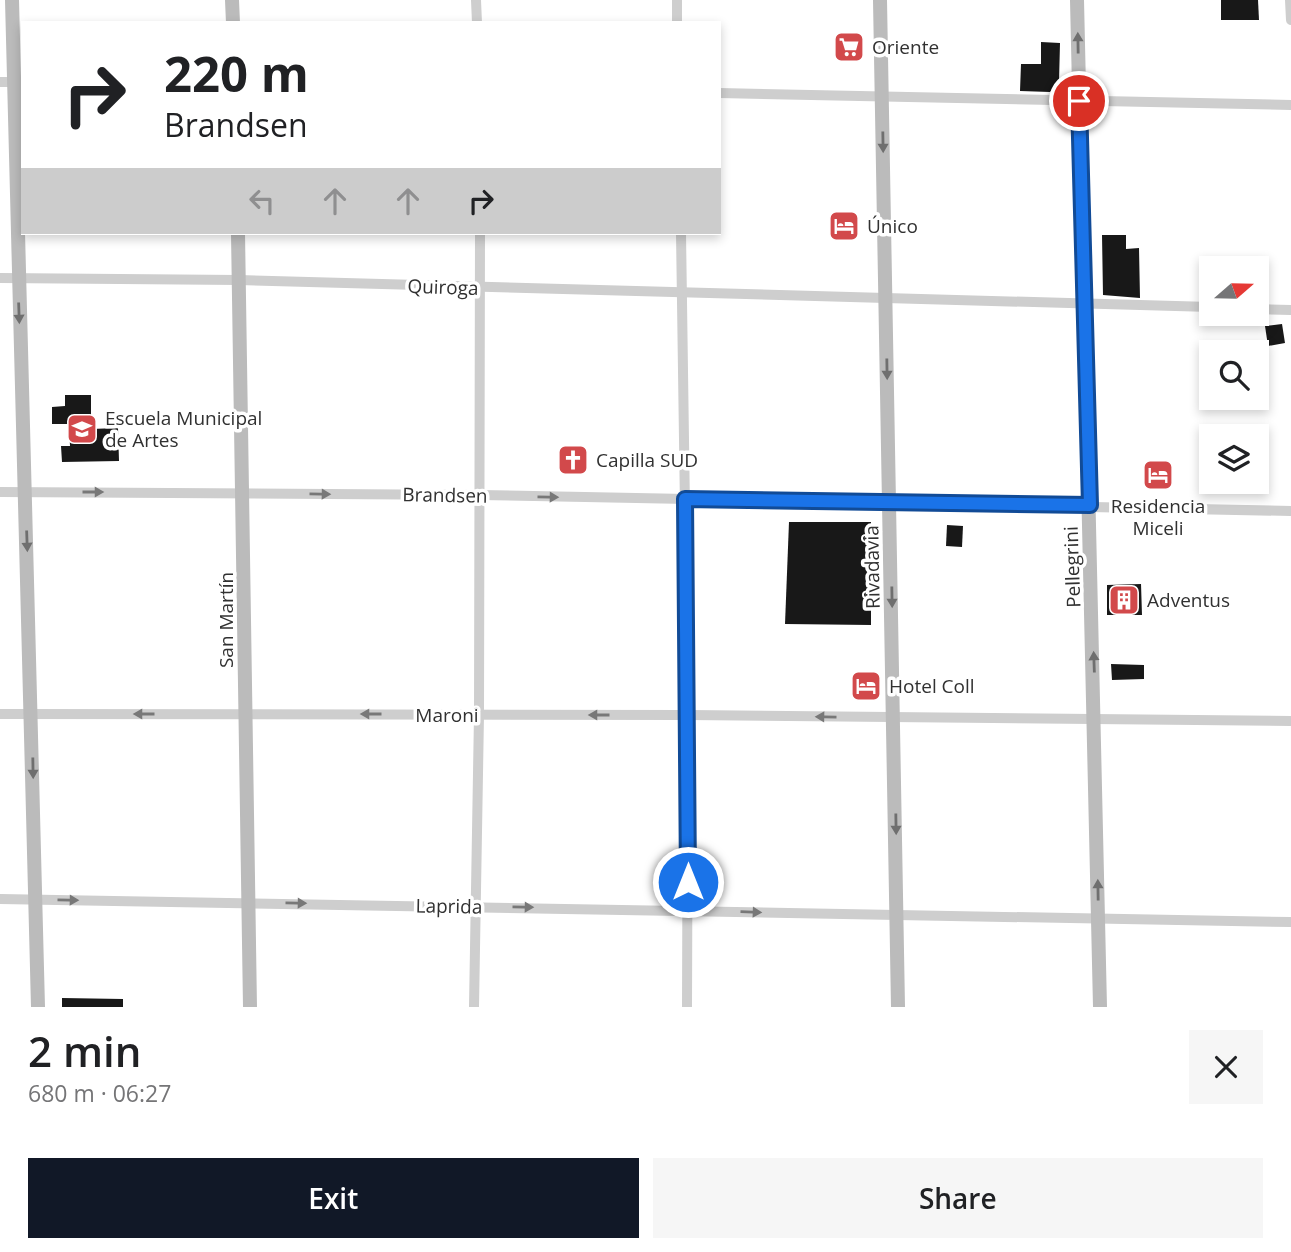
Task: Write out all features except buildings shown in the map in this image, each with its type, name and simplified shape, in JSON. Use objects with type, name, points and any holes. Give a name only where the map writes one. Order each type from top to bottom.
[{"type":"main road","points":[[12,0],[12,82],[32,714],[38,1007]]},
{"type":"main road","points":[[232,0],[233,21]]},
{"type":"main road","name":"Rivadavia","points":[[880,0],[898,1007]]},
{"type":"main road","name":"Pellegrini","points":[[1077,0],[1096,718],[1100,1007]]},
{"type":"main road","name":"San Martín","points":[[238,235],[250,1007]]},
{"type":"street","points":[[476,0],[477,21]]},
{"type":"street","points":[[677,0],[677,21]]},
{"type":"street","points":[[1290,0],[1291,20]]},
{"type":"street","points":[[721,93],[883,99],[1291,105]]},
{"type":"street","points":[[474,1007],[479,715],[480,235]]},
{"type":"street","points":[[681,235],[688,715],[687,1007]]},
{"type":"street","name":"Quiroga","points":[[0,278],[239,280],[683,295],[1199,307]]},
{"type":"street","points":[[1269,309],[1291,310]]},
{"type":"street","name":"Brandsen","points":[[0,492],[479,495],[1291,511]]},
{"type":"street","name":"Maroni","points":[[0,714],[688,715],[1291,721]]},
{"type":"street","name":"Laprida","points":[[0,899],[688,910],[1098,921],[1291,922]]},
{"type":"place","name":"Oriente","points":[[849,47]]},
{"type":"place","name":"Único","points":[[844,226]]},
{"type":"place","name":"Escuela Municipal de Artes","points":[[82,429]]},
{"type":"place","name":"Capilla SUD","points":[[573,460]]},
{"type":"place","name":"Residencia Miceli","points":[[1158,475]]},
{"type":"place","name":"Adventus","points":[[1124,600]]},
{"type":"place","name":"Hotel Coll","points":[[866,686]]},
{"type":"route","points":[[688,882],[685,499],[1090,505],[1079,101]]}]
